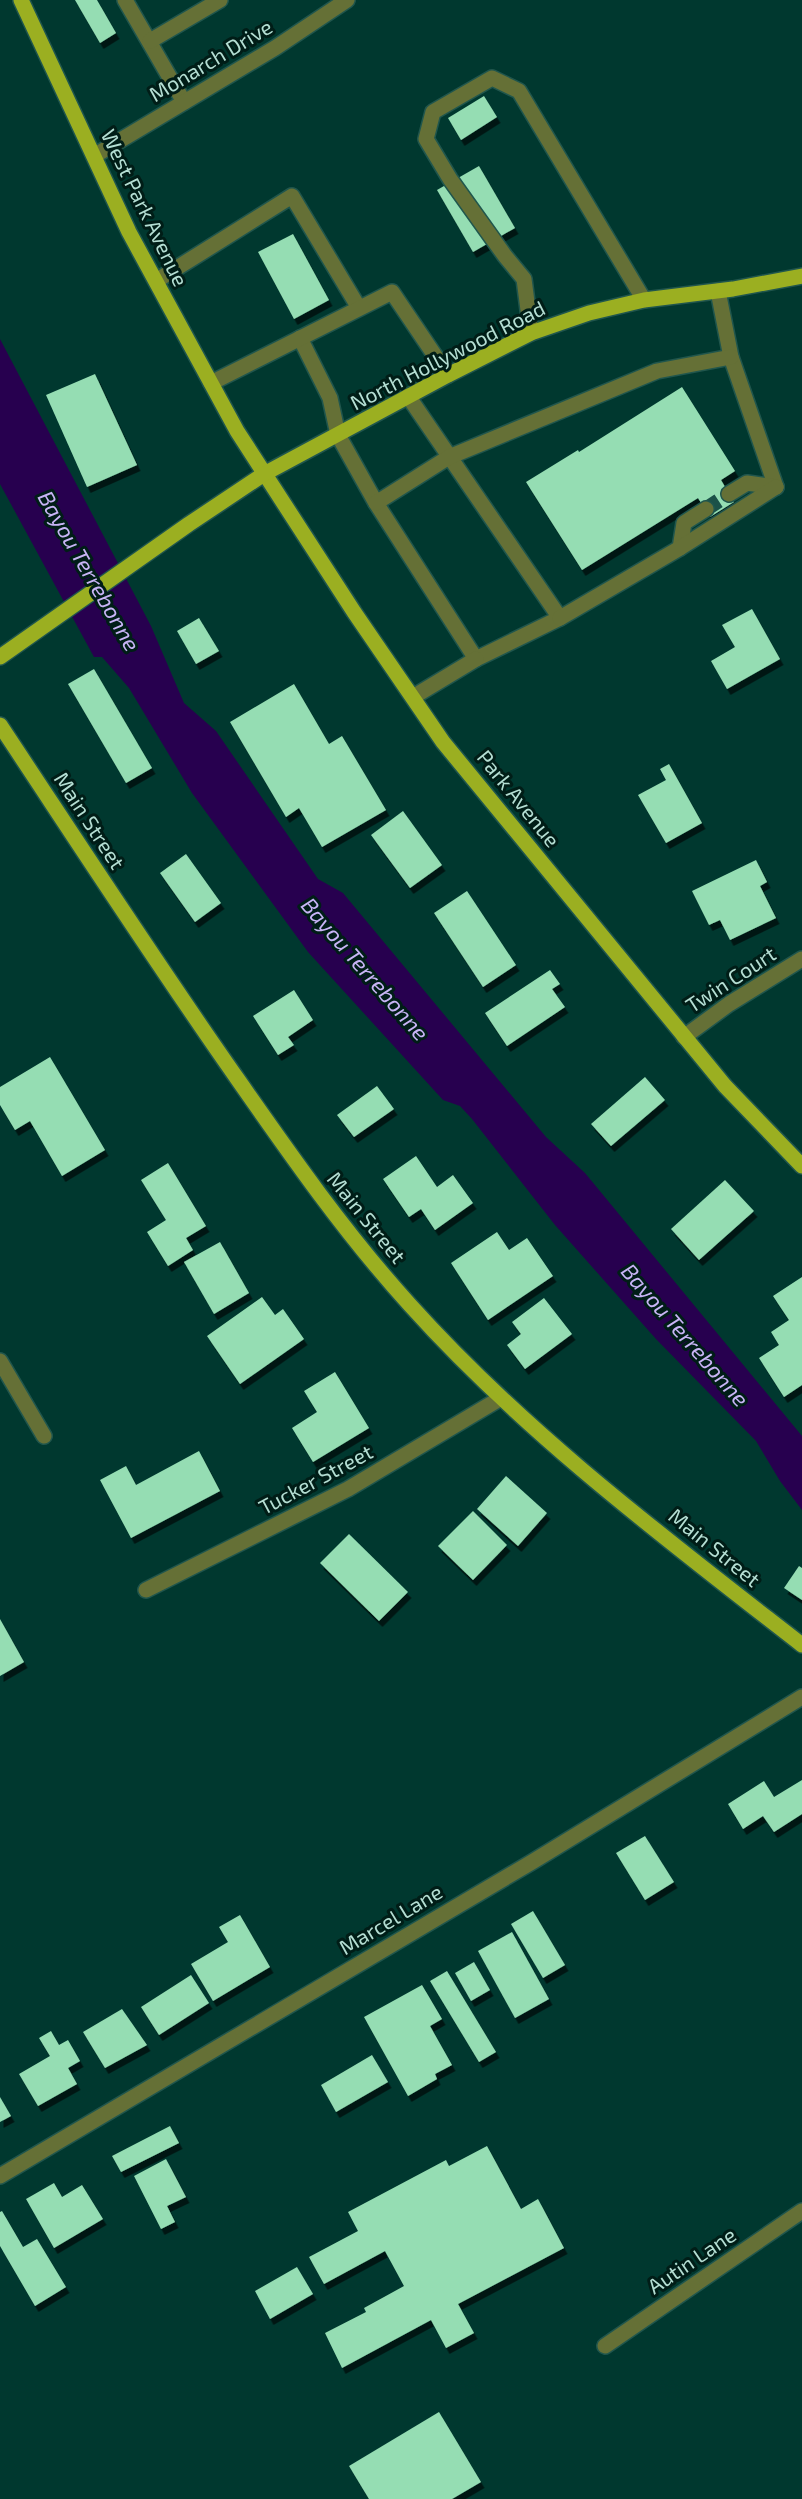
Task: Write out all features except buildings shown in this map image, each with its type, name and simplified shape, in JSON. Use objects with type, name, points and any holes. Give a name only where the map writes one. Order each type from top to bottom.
[{"type":"main road","name":"West Park Avenue","points":[[21,0],[129,232],[237,431]]},
{"type":"main road","name":"North Hollywood Road","points":[[0,657],[264,474],[531,333],[589,313],[644,300],[718,291],[802,276]]},
{"type":"main road","name":"Park Avenue","points":[[237,431],[443,742],[725,1086],[802,1166]]},
{"type":"main road","name":"Main Street","points":[[0,724],[164,972],[291,1156],[349,1235],[411,1307],[501,1398],[686,1555],[802,1645]]},
{"type":"street","points":[[124,0],[184,102]]},
{"type":"street","name":"Monarch Drive","points":[[94,156],[274,48],[347,0]]},
{"type":"street","points":[[150,41],[217,1]]},
{"type":"street","points":[[531,333],[524,279],[450,179],[426,139],[433,112],[492,78],[519,91],[644,300]]},
{"type":"street","points":[[156,281],[292,196],[359,308]]},
{"type":"street","points":[[718,291],[731,357],[776,487]]},
{"type":"street","points":[[211,383],[392,292],[448,375]]},
{"type":"street","points":[[300,338],[330,398],[338,435],[376,503],[476,659]]},
{"type":"street","points":[[376,503],[449,457],[657,371],[731,357]]},
{"type":"street","points":[[408,396],[560,618]]},
{"type":"street","points":[[729,494],[747,483],[776,487]]},
{"type":"street","points":[[413,697],[476,659],[560,618],[680,548],[776,487]]},
{"type":"street","points":[[680,548],[684,523],[705,509]]},
{"type":"street","name":"Twin Court","points":[[684,1037],[729,1004],[802,959]]},
{"type":"street","points":[[0,1361],[44,1436]]},
{"type":"street","name":"Tucker Street","points":[[146,1590],[348,1489],[501,1398]]},
{"type":"street","name":"Marcel Lane","points":[[0,2176],[532,1862],[802,1697]]},
{"type":"street","name":"Autin Lane","points":[[605,2346],[802,2211]]},
{"type":"water","name":"Bayou Terrebonne","points":[[0,339],[151,626],[184,703],[216,731],[318,879],[343,893],[546,1137],[585,1173],[802,1436],[802,1510],[780,1481],[756,1441],[656,1339],[555,1225],[472,1119],[460,1106],[443,1100],[308,952],[192,793],[129,688],[102,657],[94,657],[0,484]]},
{"type":"tunnel","points":[[706,509],[729,494]]}]
